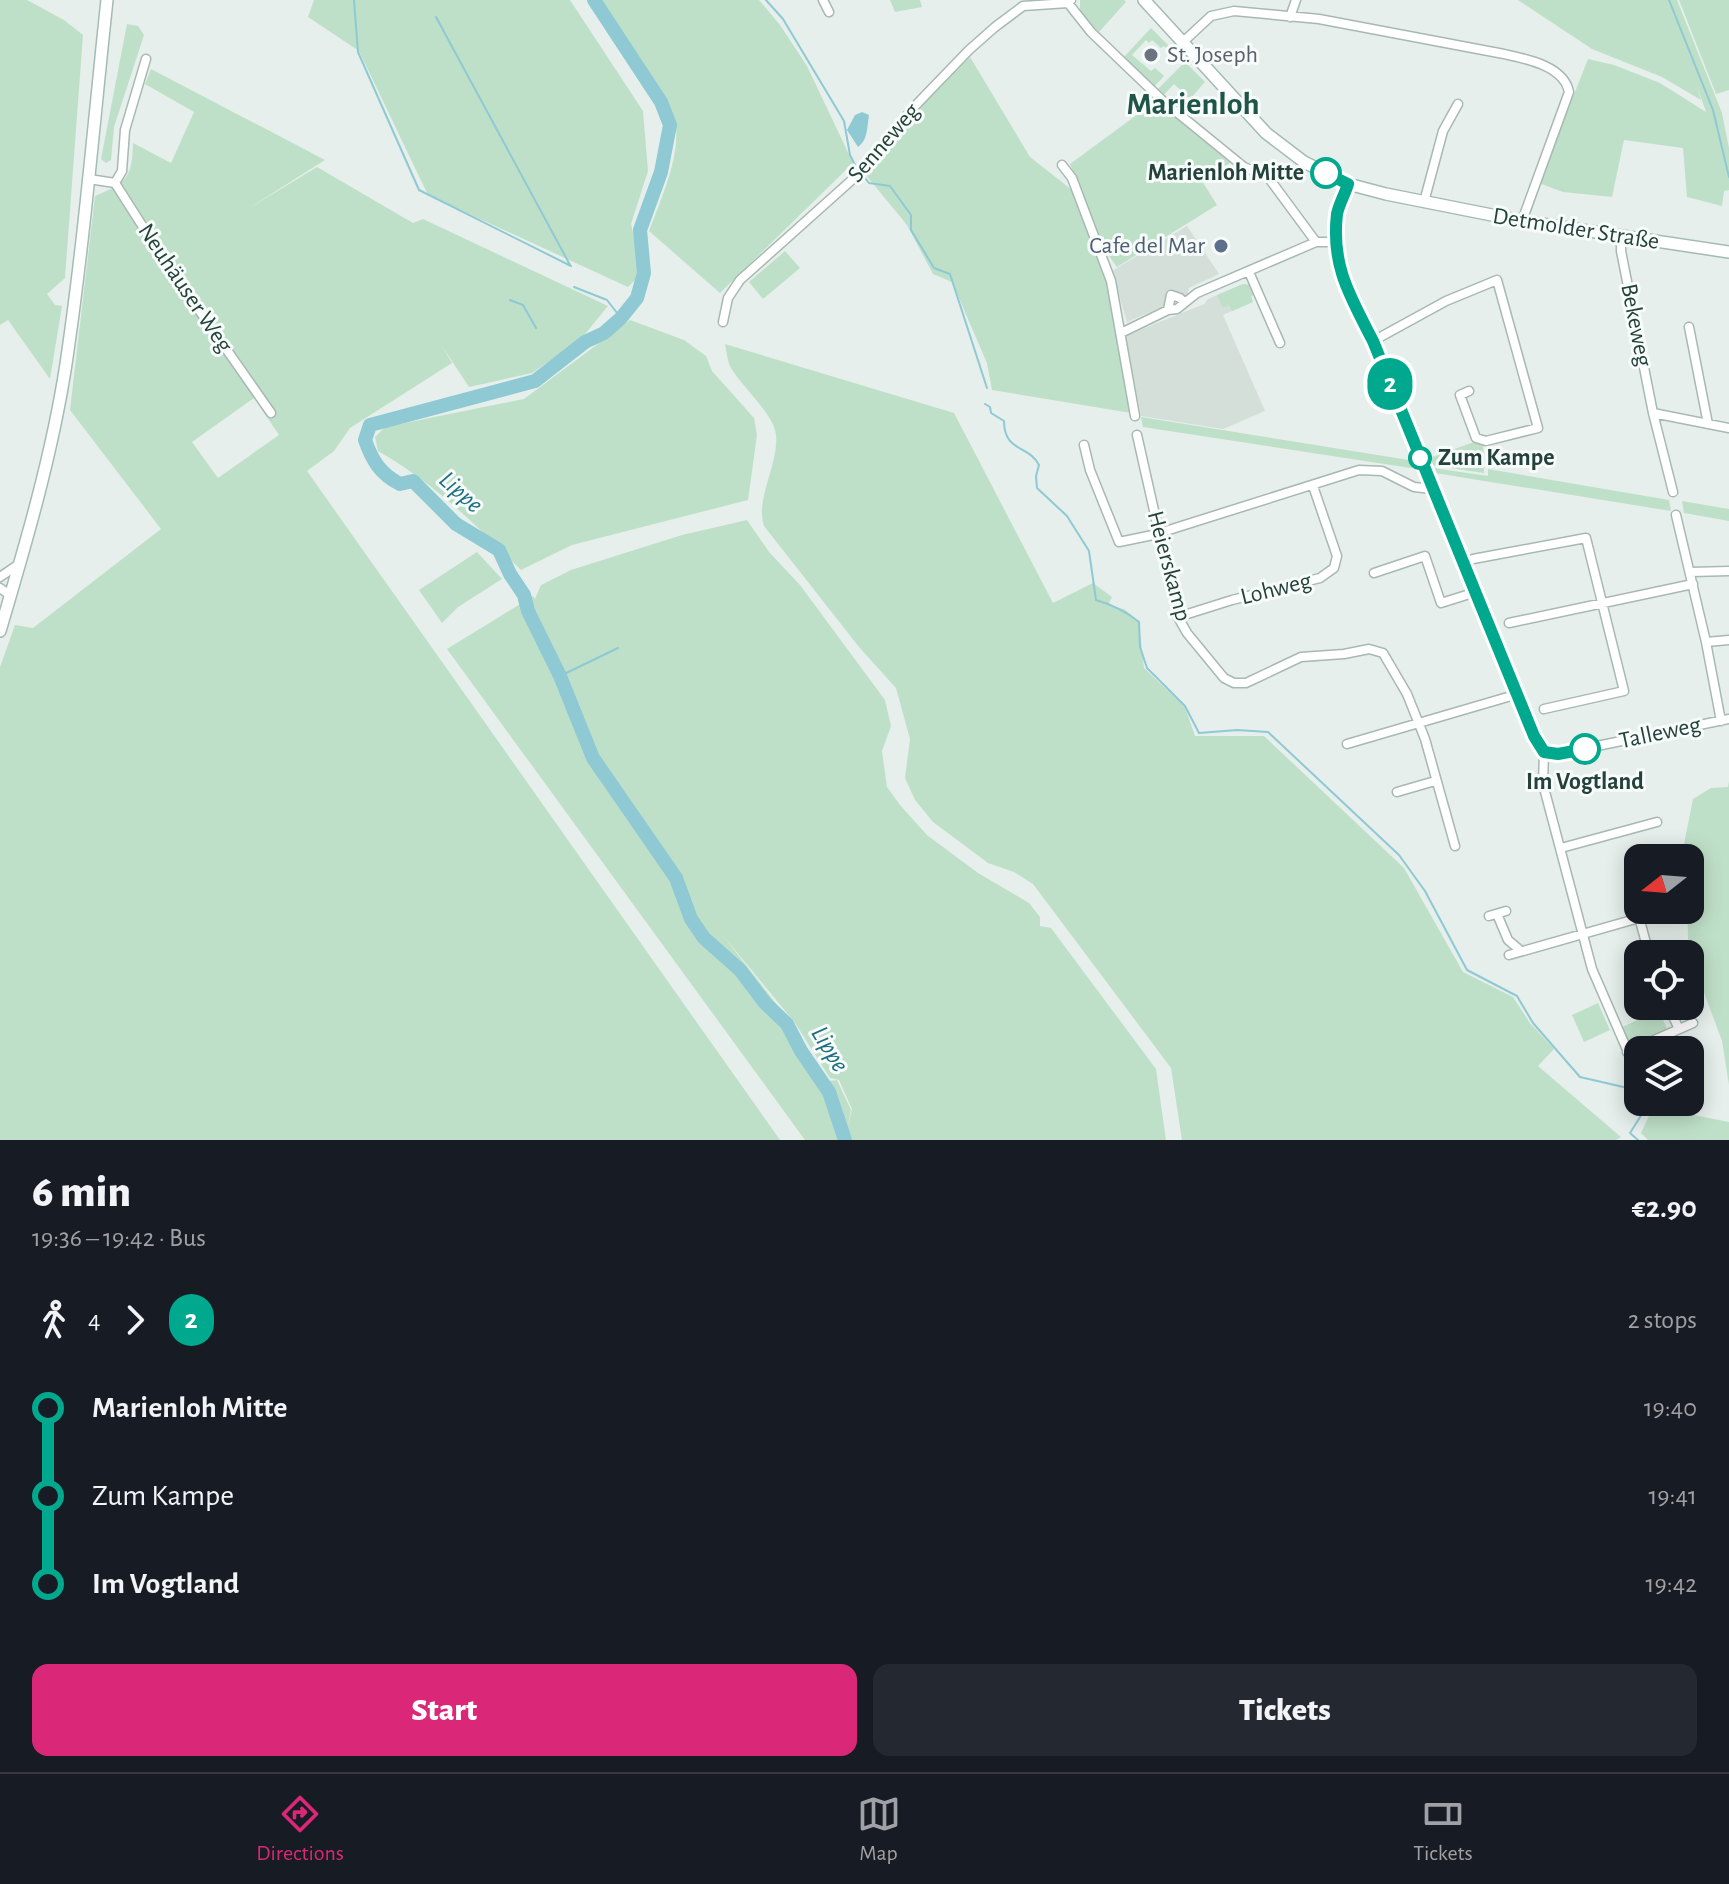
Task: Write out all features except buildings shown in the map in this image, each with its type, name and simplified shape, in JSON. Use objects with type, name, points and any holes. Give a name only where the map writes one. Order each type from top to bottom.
[{"type":"street","points":[[0,631],[5,592],[19,563],[38,498],[66,366],[107,0]]},
{"type":"street","points":[[823,0],[829,12]]},
{"type":"street","name":"Detmolder Straße","points":[[1144,0],[1266,133],[1304,162],[1348,184],[1522,221],[1728,252]]},
{"type":"street","points":[[1290,17],[1296,0]]},
{"type":"street","points":[[1070,2],[1091,32],[1163,101],[1244,167],[1268,177],[1316,242]]},
{"type":"street","name":"Senneweg","points":[[723,322],[728,298],[740,280],[860,173],[914,107],[995,27],[1023,6],[1070,2]]},
{"type":"street","points":[[1183,42],[1208,18],[1234,11],[1319,19],[1504,54],[1556,72],[1567,81],[1569,92],[1522,221]]},
{"type":"street","points":[[89,179],[115,183],[122,171],[125,130],[146,59]]},
{"type":"street","points":[[1424,202],[1443,131],[1458,104]]},
{"type":"street","points":[[1062,165],[1072,178],[1111,281],[1135,416]]},
{"type":"street","name":"Neuhäuser Weg","points":[[115,183],[166,263],[271,413]]},
{"type":"street","points":[[1348,184],[1338,211],[1336,242],[1342,279],[1373,341],[1534,736],[1544,752],[1543,784],[1592,969],[1624,1045]]},
{"type":"street","name":"Bekeweg","points":[[1621,238],[1653,413],[1673,492]]},
{"type":"street","points":[[1121,333],[1168,310],[1177,309],[1197,293],[1316,242],[1336,242]]},
{"type":"street","points":[[1249,272],[1280,343]]},
{"type":"street","points":[[1373,341],[1446,301],[1497,280],[1538,428],[1486,441],[1476,438],[1460,395],[1469,391]]},
{"type":"street","points":[[1168,310],[1171,295],[1184,302]]},
{"type":"street","points":[[1689,327],[1708,424]]},
{"type":"street","points":[[1653,413],[1729,428]]},
{"type":"street","name":"Heierskamp","points":[[1137,435],[1178,617],[1218,672],[1234,683],[1250,682],[1301,657],[1379,650],[1392,664],[1419,723]]},
{"type":"street","points":[[1084,445],[1090,470],[1119,542],[1158,533],[1359,470],[1377,470],[1414,487],[1432,489]]},
{"type":"street","name":"Lohweg","points":[[1178,617],[1320,578],[1334,568],[1337,556],[1313,486]]},
{"type":"street","points":[[1676,515],[1725,720]]},
{"type":"street","points":[[1473,559],[1586,538],[1624,691],[1544,709]]},
{"type":"street","points":[[1374,573],[1425,556],[1441,603],[1476,592]]},
{"type":"street","points":[[0,577],[19,563]]},
{"type":"street","points":[[1691,572],[1729,571]]},
{"type":"street","points":[[1509,623],[1693,584]]},
{"type":"street","points":[[1706,642],[1729,640]]},
{"type":"street","points":[[1347,744],[1518,694]]},
{"type":"street","name":"Talleweg","points":[[1544,752],[1558,754],[1725,720]]},
{"type":"street","points":[[1419,723],[1455,846]]},
{"type":"street","points":[[1397,792],[1435,781]]},
{"type":"street","points":[[1561,848],[1657,822]]},
{"type":"street","points":[[1498,914],[1508,940],[1521,951]]},
{"type":"street","points":[[1509,955],[1624,921]]},
{"type":"street","points":[[1675,1020],[1679,1029]]},
{"type":"street","points":[[1663,1036],[1693,1023]]},
{"type":"shaded area","points":[[1187,226],[1219,274],[1189,288],[1187,296],[1127,322],[1112,271]]},
{"type":"shaded area","points":[[1243,284],[1256,294],[1251,296],[1253,302],[1223,315],[1265,411],[1223,429],[1141,416],[1125,336],[1204,304],[1208,299]]},
{"type":"green space","points":[[0,0],[27,0],[64,20],[83,35],[65,278],[47,294],[55,305],[62,306],[50,379],[8,320],[0,325]]},
{"type":"green space","points":[[314,0],[570,0],[643,111],[648,171],[631,224],[642,273],[628,287],[428,195],[359,51],[308,17]]},
{"type":"green space","points":[[601,0],[759,0],[807,66],[853,163],[720,293],[649,231],[672,167],[676,129],[656,84]]},
{"type":"green space","points":[[890,0],[920,0],[922,7],[895,12]]},
{"type":"green space","points":[[1080,0],[1126,2],[1099,32],[1080,13]]},
{"type":"green space","points":[[1518,0],[1677,0],[1722,113],[1729,148],[1729,190],[1724,191],[1722,206],[1687,197],[1683,148],[1624,140],[1612,197],[1563,192],[1539,183],[1588,59],[1614,65],[1660,83],[1706,112],[1697,86],[1701,100],[1662,77],[1592,49]]},
{"type":"green space","points":[[1679,0],[1729,0],[1729,90],[1716,94]]},
{"type":"green space","points":[[127,24],[138,26],[144,35],[114,127],[111,160],[106,163],[101,159]]},
{"type":"green space","points":[[1151,28],[1180,57],[1177,59],[1164,46],[1161,48],[1152,40],[1149,43],[1146,40],[1132,55],[1151,71],[1155,68],[1164,76],[1154,87],[1123,58]]},
{"type":"green space","points":[[970,57],[1030,157],[1072,190],[1108,282],[1131,413],[992,390],[987,363],[952,282],[933,274],[907,225],[865,174],[922,105]]},
{"type":"green space","points":[[1185,62],[1205,82],[1190,99],[1174,84],[1164,95],[1158,89]]},
{"type":"green space","points":[[151,69],[325,160],[251,207],[317,167],[413,223],[423,219],[608,306],[581,339],[532,373],[469,387],[442,346],[452,363],[350,428],[334,451],[307,471],[780,1140],[0,1140],[0,667],[15,625],[33,628],[161,529],[70,410],[95,196],[126,177],[133,143],[171,163],[194,112],[145,84]],"holes":[[[254,398],[279,435],[218,478],[192,442]]]},
{"type":"green space","points":[[1157,100],[1230,163],[1202,181],[1217,205],[1117,267],[1106,252],[1070,164]]},
{"type":"green space","points":[[785,251],[800,268],[763,299],[749,282]]},
{"type":"green space","points":[[1243,284],[1252,285],[1256,294],[1251,296],[1253,302],[1232,311],[1229,305],[1223,308],[1217,295]]},
{"type":"green space","points":[[630,320],[684,340],[706,356],[712,371],[754,418],[757,435],[748,500],[572,545],[521,570],[436,490],[378,451],[375,437],[385,427],[524,399]]},
{"type":"green space","points":[[725,344],[954,413],[1053,603],[1093,583],[1112,597],[1109,603],[1115,608],[1124,609],[1139,622],[1144,668],[1185,707],[1195,736],[1264,736],[1404,868],[1463,972],[1513,997],[1530,1023],[1554,1049],[1538,1066],[1621,1137],[1616,1140],[1182,1140],[1171,1068],[1033,884],[1014,872],[988,863],[933,822],[915,800],[905,778],[910,739],[896,688],[859,647],[764,526],[762,504],[774,458],[776,435],[770,418],[731,368]]},
{"type":"green space","points":[[1141,417],[1415,461],[1417,469],[1143,427]]},
{"type":"green space","points":[[1474,442],[1483,444],[1484,473],[1430,465],[1427,459]]},
{"type":"green space","points":[[1433,468],[1488,476],[1488,469],[1669,500],[1671,511],[1435,473]]},
{"type":"green space","points":[[1682,501],[1729,509],[1729,521],[1684,513]]},
{"type":"green space","points":[[747,520],[769,552],[800,585],[885,700],[891,726],[882,751],[887,787],[927,835],[978,873],[1029,903],[1040,917],[1040,926],[1051,928],[1156,1069],[1166,1140],[805,1140],[447,649],[533,596],[535,599],[541,585],[571,570],[682,535]],"holes":[[[721,933],[795,1023],[830,1078],[839,1080],[852,1109],[848,1128],[851,1110],[837,1080],[828,1081],[792,1024]]]},
{"type":"green space","points":[[477,552],[502,579],[458,607],[442,623],[419,590]]},
{"type":"green space","points":[[1729,781],[1729,1085],[1722,1041],[1704,992],[1704,940],[1688,939],[1688,924],[1704,924],[1704,844],[1684,844],[1693,799],[1711,788],[1728,787]]},
{"type":"green space","points":[[1598,1003],[1610,1030],[1584,1042],[1572,1015]]},
{"type":"green space","points":[[1638,1020],[1663,1020],[1668,1031],[1657,1036],[1626,1036],[1622,1027]]},
{"type":"green space","points":[[1649,1116],[1699,1116],[1729,1122],[1729,1140],[1648,1140],[1641,1133]]},
{"type":"water","points":[[862,112],[869,115],[865,137],[858,147],[847,130],[855,115]]},
{"type":"waterway","points":[[354,0],[358,52],[419,190],[571,266]]},
{"type":"waterway","name":"Lippe","points":[[594,0],[661,102],[670,125],[661,172],[640,230],[644,273],[637,298],[604,333],[585,342],[535,381],[370,425],[365,440],[374,460],[387,476],[400,484],[413,481],[456,524],[499,550],[524,595],[528,611],[560,676],[593,758],[676,878],[691,919],[704,938],[740,970],[765,1003],[787,1024],[829,1092],[845,1140]]},
{"type":"waterway","points":[[766,0],[783,19],[844,121],[850,155],[857,169]]},
{"type":"waterway","points":[[1669,0],[1713,110],[1729,177]]},
{"type":"waterway","points":[[436,17],[570,265]]},
{"type":"waterway","points":[[862,174],[869,183],[890,186],[911,215],[911,230],[934,268],[950,274],[987,388]]},
{"type":"waterway","points":[[574,287],[607,300],[621,318]]},
{"type":"waterway","points":[[510,300],[523,305],[536,328]]},
{"type":"waterway","points":[[985,404],[990,407],[991,413],[1004,421],[1005,431],[1012,443],[1035,459],[1039,465],[1037,488],[1067,516],[1089,551],[1096,600],[1119,609],[1139,622],[1140,647],[1147,668],[1185,706],[1199,733],[1237,730],[1268,732],[1399,855],[1425,891],[1467,970],[1517,996],[1533,1023],[1580,1077],[1624,1087]]},
{"type":"waterway","points":[[560,676],[618,648]]},
{"type":"waterway","points":[[1638,1140],[1630,1133],[1641,1116]]},
{"type":"bus line","name":"2","points":[[1326,173],[1348,184],[1338,211],[1336,242],[1342,279],[1373,341],[1534,736],[1544,752],[1558,754],[1585,749]]},
{"type":"place","name":"St. Joseph","points":[[1151,55]]},
{"type":"place","name":"Marienloh Mitte","points":[[1326,173]]},
{"type":"place","name":"Cafe del Mar","points":[[1221,246]]},
{"type":"place","name":"Zum Kampe","points":[[1420,458]]},
{"type":"place","name":"Im Vogtland","points":[[1585,749]]},
{"type":"district","name":"Marienloh","points":[[1193,104]]}]
